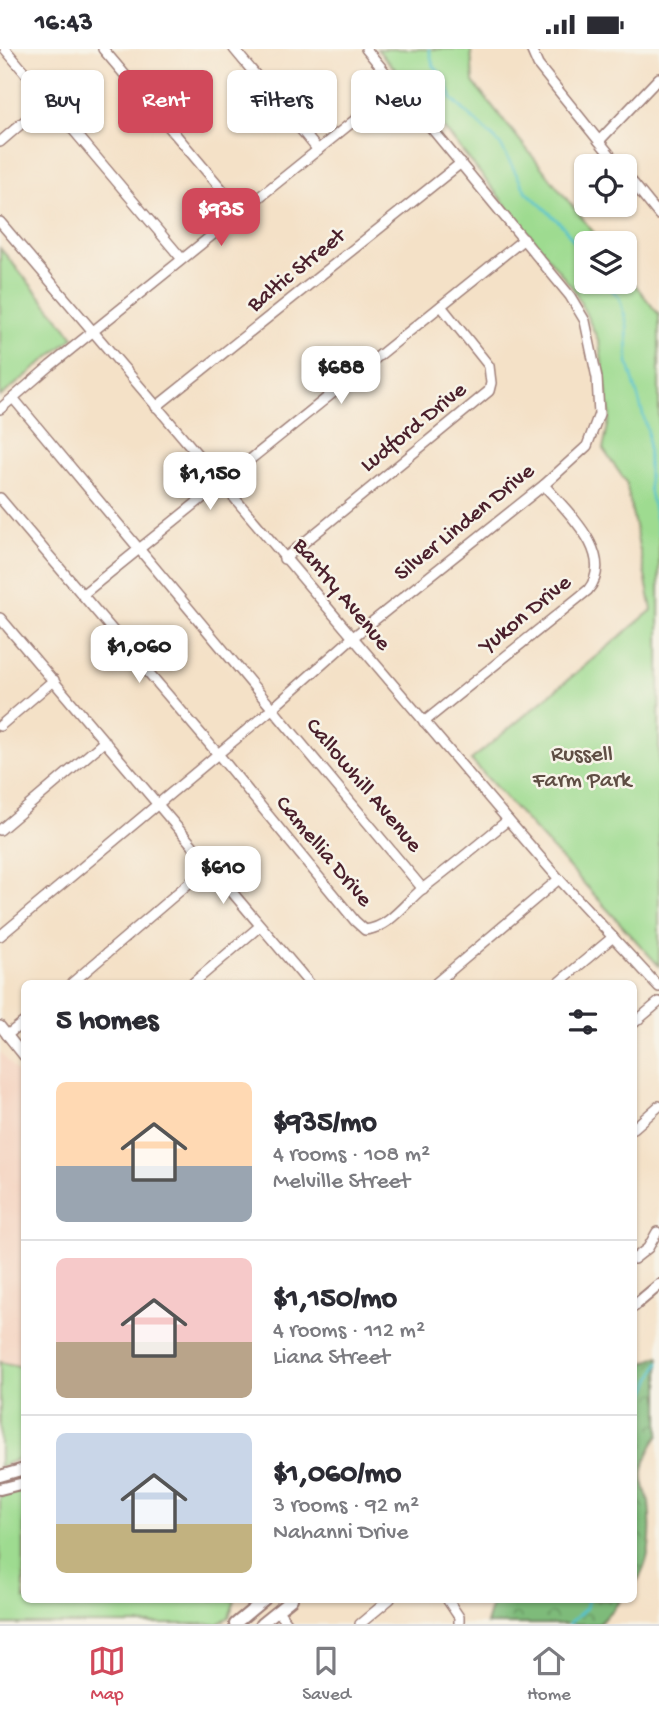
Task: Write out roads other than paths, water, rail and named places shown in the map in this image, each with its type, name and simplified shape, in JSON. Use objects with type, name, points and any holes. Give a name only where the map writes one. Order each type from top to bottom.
[{"type":"main road","points":[[637,1303],[659,1285]]},
{"type":"main road","points":[[0,1476],[21,1470]]},
{"type":"main road","points":[[0,1489],[21,1484]]},
{"type":"main road","points":[[235,1624],[259,1603]]},
{"type":"main road","points":[[262,1603],[270,1619],[288,1603]]},
{"type":"street","points":[[5,49],[23,70]]},
{"type":"street","points":[[103,49],[242,213]]},
{"type":"street","points":[[234,49],[318,150]]},
{"type":"street","name":"Silver Linden Drive","points":[[366,49],[384,70]]},
{"type":"street","points":[[531,49],[538,65],[610,154]]},
{"type":"street","points":[[599,141],[659,78]]},
{"type":"street","points":[[0,409],[351,123]]},
{"type":"street","points":[[0,142],[21,124]]},
{"type":"street","points":[[77,133],[182,259]]},
{"type":"street","name":"Silver Linden Drive","points":[[0,936],[273,708],[352,638],[544,485],[587,446],[599,414],[600,402],[593,349],[585,321],[570,296],[436,133]]},
{"type":"street","name":"Baltic Street","points":[[156,407],[461,163]]},
{"type":"street","points":[[637,188],[659,215]]},
{"type":"street","name":"Bantry Avenue","points":[[0,222],[508,820],[659,987]]},
{"type":"street","points":[[82,595],[524,239]]},
{"type":"street","name":"Ludford Drive","points":[[284,559],[489,391],[489,366],[441,306]]},
{"type":"street","name":"Callowhill Avenue","points":[[13,398],[423,889]]},
{"type":"street","name":"Yukon Drive","points":[[424,722],[596,581],[598,569],[591,542],[544,485]]},
{"type":"street","points":[[0,498],[218,754]]},
{"type":"street","points":[[1,620],[306,980]]},
{"type":"street","points":[[0,726],[54,680]]},
{"type":"street","points":[[0,830],[105,741]]},
{"type":"street","name":"Camellia Drive","points":[[218,754],[365,930],[384,924],[508,820]]},
{"type":"street","points":[[76,980],[209,866]]},
{"type":"street","points":[[440,980],[559,879]]},
{"type":"street","points":[[197,980],[260,926]]},
{"type":"street","points":[[562,980],[613,937]]},
{"type":"street","points":[[637,1020],[659,1002]]},
{"type":"street","points":[[7,1035],[21,1024]]},
{"type":"street","points":[[0,1027],[21,1052]]},
{"type":"street","points":[[637,1125],[659,1106]]},
{"type":"street","points":[[637,1257],[648,1248],[657,1232]]},
{"type":"street","points":[[360,1624],[385,1603]]},
{"type":"street","points":[[450,1603],[459,1617],[459,1624]]},
{"type":"street","points":[[270,1619],[288,1624]]},
{"type":"waterway","points":[[429,49],[433,65],[445,78],[452,99],[500,144],[525,190],[562,225],[574,242]]},
{"type":"waterway","points":[[616,294],[627,324],[628,362],[648,432],[649,488],[659,534]]},
{"type":"waterway","points":[[637,1413],[659,1362]]},
{"type":"waterway","points":[[569,1624],[586,1608],[587,1603]]},
{"type":"park label","name":"Russell Farm Park","points":[[582,768]]}]
